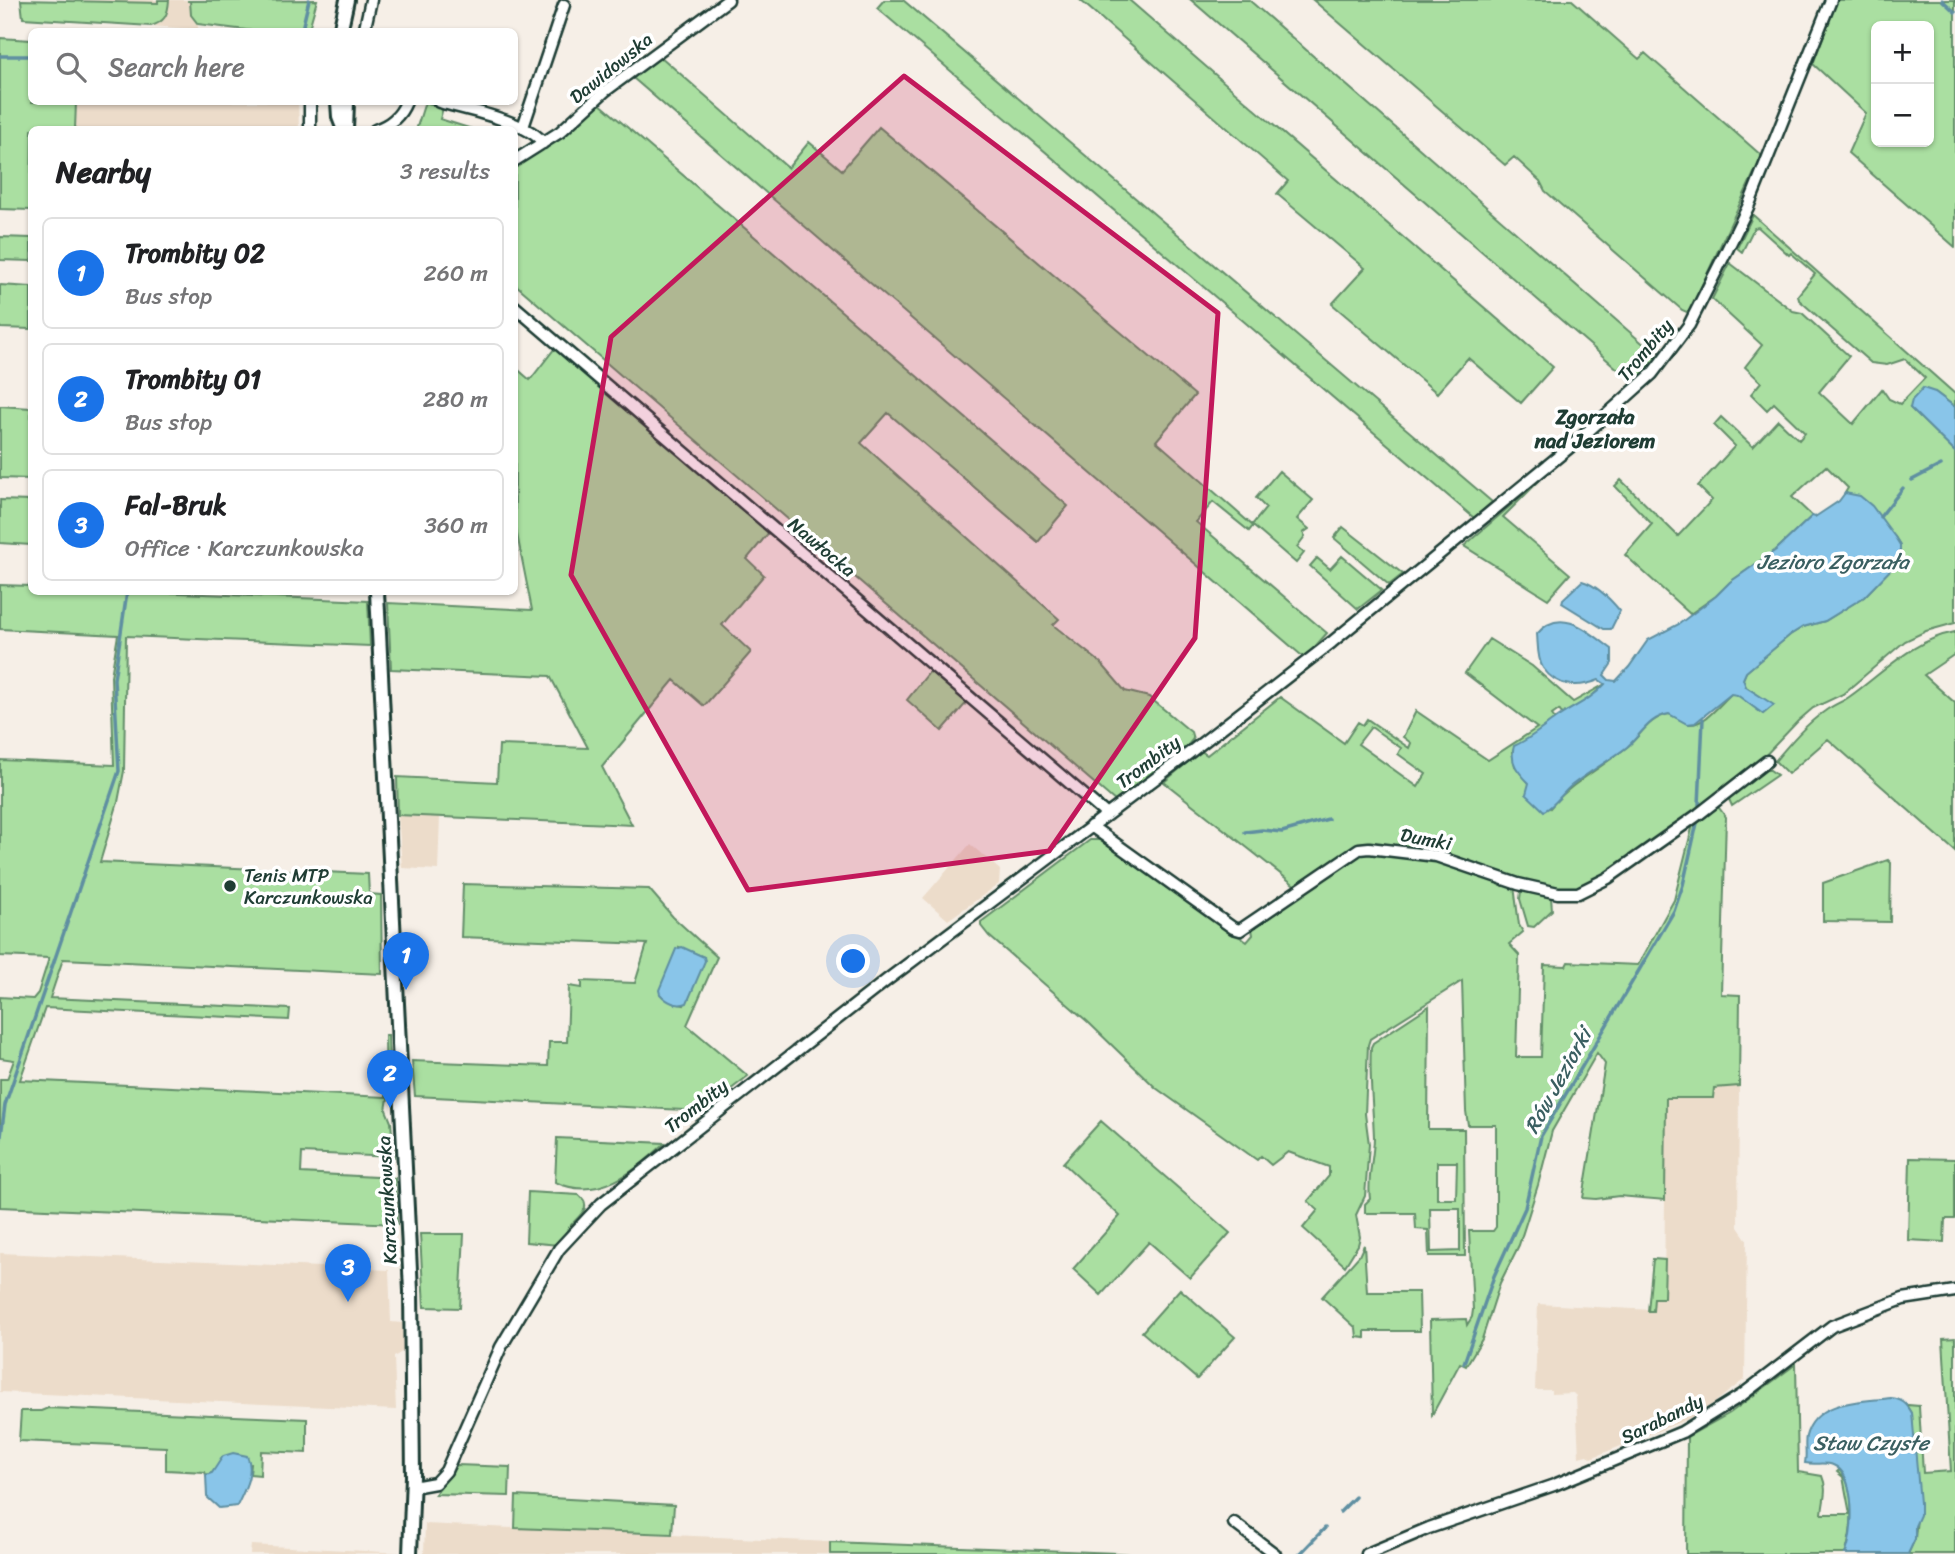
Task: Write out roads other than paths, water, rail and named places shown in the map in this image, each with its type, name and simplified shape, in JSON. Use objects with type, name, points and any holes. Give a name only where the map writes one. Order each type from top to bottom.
[{"type":"street","points":[[341,28],[347,0]]},
{"type":"street","points":[[347,28],[353,0]]},
{"type":"street","points":[[365,28],[371,0]]},
{"type":"street","name":"Dawidowska","points":[[518,159],[568,126],[605,91],[728,0]]},
{"type":"street","name":"Trombity","points":[[413,1487],[435,1483],[446,1471],[501,1347],[559,1250],[601,1204],[887,980],[1332,642],[1575,443],[1653,374],[1689,325],[1732,241],[1831,0]]},
{"type":"street","points":[[523,127],[564,5]]},
{"type":"street","points":[[310,105],[310,126]]},
{"type":"street","points":[[338,105],[343,126]]},
{"type":"street","points":[[345,126],[347,105]]},
{"type":"street","points":[[384,126],[392,122],[404,105]]},
{"type":"street","points":[[449,105],[523,127],[537,134],[543,143]]},
{"type":"street","name":"Nawłocka","points":[[518,309],[1107,815]]},
{"type":"street","name":"Karczunkowska","points":[[377,595],[414,1376],[410,1554]]},
{"type":"street","name":"Dumki","points":[[1091,826],[1233,928],[1240,930],[1359,849],[1436,856],[1518,884],[1558,893],[1578,892],[1608,878],[1699,814],[1767,761]]},
{"type":"street","name":"Sarabandy","points":[[1367,1554],[1429,1528],[1589,1471],[1682,1432],[1742,1395],[1832,1326],[1903,1299],[1955,1291]]},
{"type":"street","points":[[1234,1523],[1275,1554]]},
{"type":"water","points":[[1923,388],[1935,392],[1955,407],[1955,452],[1910,408],[1912,400]]},
{"type":"water","name":"Jezioro Zgorzała","points":[[1845,493],[1860,496],[1872,506],[1900,545],[1900,554],[1896,564],[1864,597],[1825,621],[1803,627],[1790,635],[1746,672],[1743,679],[1746,687],[1774,705],[1763,714],[1737,695],[1731,694],[1695,723],[1687,724],[1669,714],[1662,716],[1627,747],[1572,785],[1548,809],[1544,811],[1526,794],[1529,783],[1514,762],[1514,746],[1588,699],[1605,684],[1599,680],[1576,685],[1562,683],[1549,675],[1541,664],[1537,634],[1556,622],[1575,624],[1584,629],[1612,649],[1612,663],[1604,675],[1609,680],[1616,681],[1648,640],[1679,624],[1730,582],[1776,550],[1812,516],[1815,517],[1839,501]]},
{"type":"water","points":[[1582,581],[1598,589],[1620,611],[1611,629],[1604,629],[1562,603]]},
{"type":"water","points":[[682,947],[704,957],[705,961],[687,1003],[680,1004],[666,999],[659,990],[676,949]]},
{"type":"water","name":"Staw Czyste","points":[[1891,1398],[1904,1402],[1912,1413],[1920,1503],[1915,1539],[1908,1554],[1845,1554],[1850,1534],[1850,1492],[1841,1471],[1833,1465],[1805,1463],[1806,1436],[1819,1415],[1830,1409],[1854,1402]]},
{"type":"water","points":[[233,1453],[247,1456],[250,1468],[248,1481],[237,1506],[219,1508],[207,1497],[206,1475],[212,1473],[223,1456]]},
{"type":"waterway","points":[[305,28],[303,25],[309,0]]},
{"type":"waterway","name":"Rów Jeziorki","points":[[1942,0],[1955,12]]},
{"type":"waterway","points":[[0,56],[28,56]]},
{"type":"waterway","name":"Rów Jeziorki","points":[[1912,480],[1941,465]]},
{"type":"waterway","name":"Rów Jeziorki","points":[[1880,517],[1903,488]]},
{"type":"waterway","points":[[0,1144],[5,1105],[119,771],[114,679],[127,595]]},
{"type":"waterway","name":"Rów Jeziorki","points":[[1699,805],[1703,719]]},
{"type":"waterway","points":[[1245,832],[1282,832],[1328,819]]},
{"type":"waterway","name":"Rów Jeziorki","points":[[1464,1363],[1494,1276],[1525,1208],[1541,1136],[1674,911],[1683,885],[1697,823]]},
{"type":"waterway","points":[[1340,1512],[1355,1497]]},
{"type":"waterway","name":"Rów Jeziorki","points":[[1300,1554],[1325,1528]]},
{"type":"place","name":"Tenis MTP Karczunkowska","points":[[230,886]]},
{"type":"place","name":"Trombity 02","points":[[406,990]]},
{"type":"place","name":"Trombity 01","points":[[390,1108]]},
{"type":"place","name":"Fal-Bruk","points":[[348,1302]]},
{"type":"district","name":"Zgorzała nad Jeziorem","points":[[1595,429]]}]
